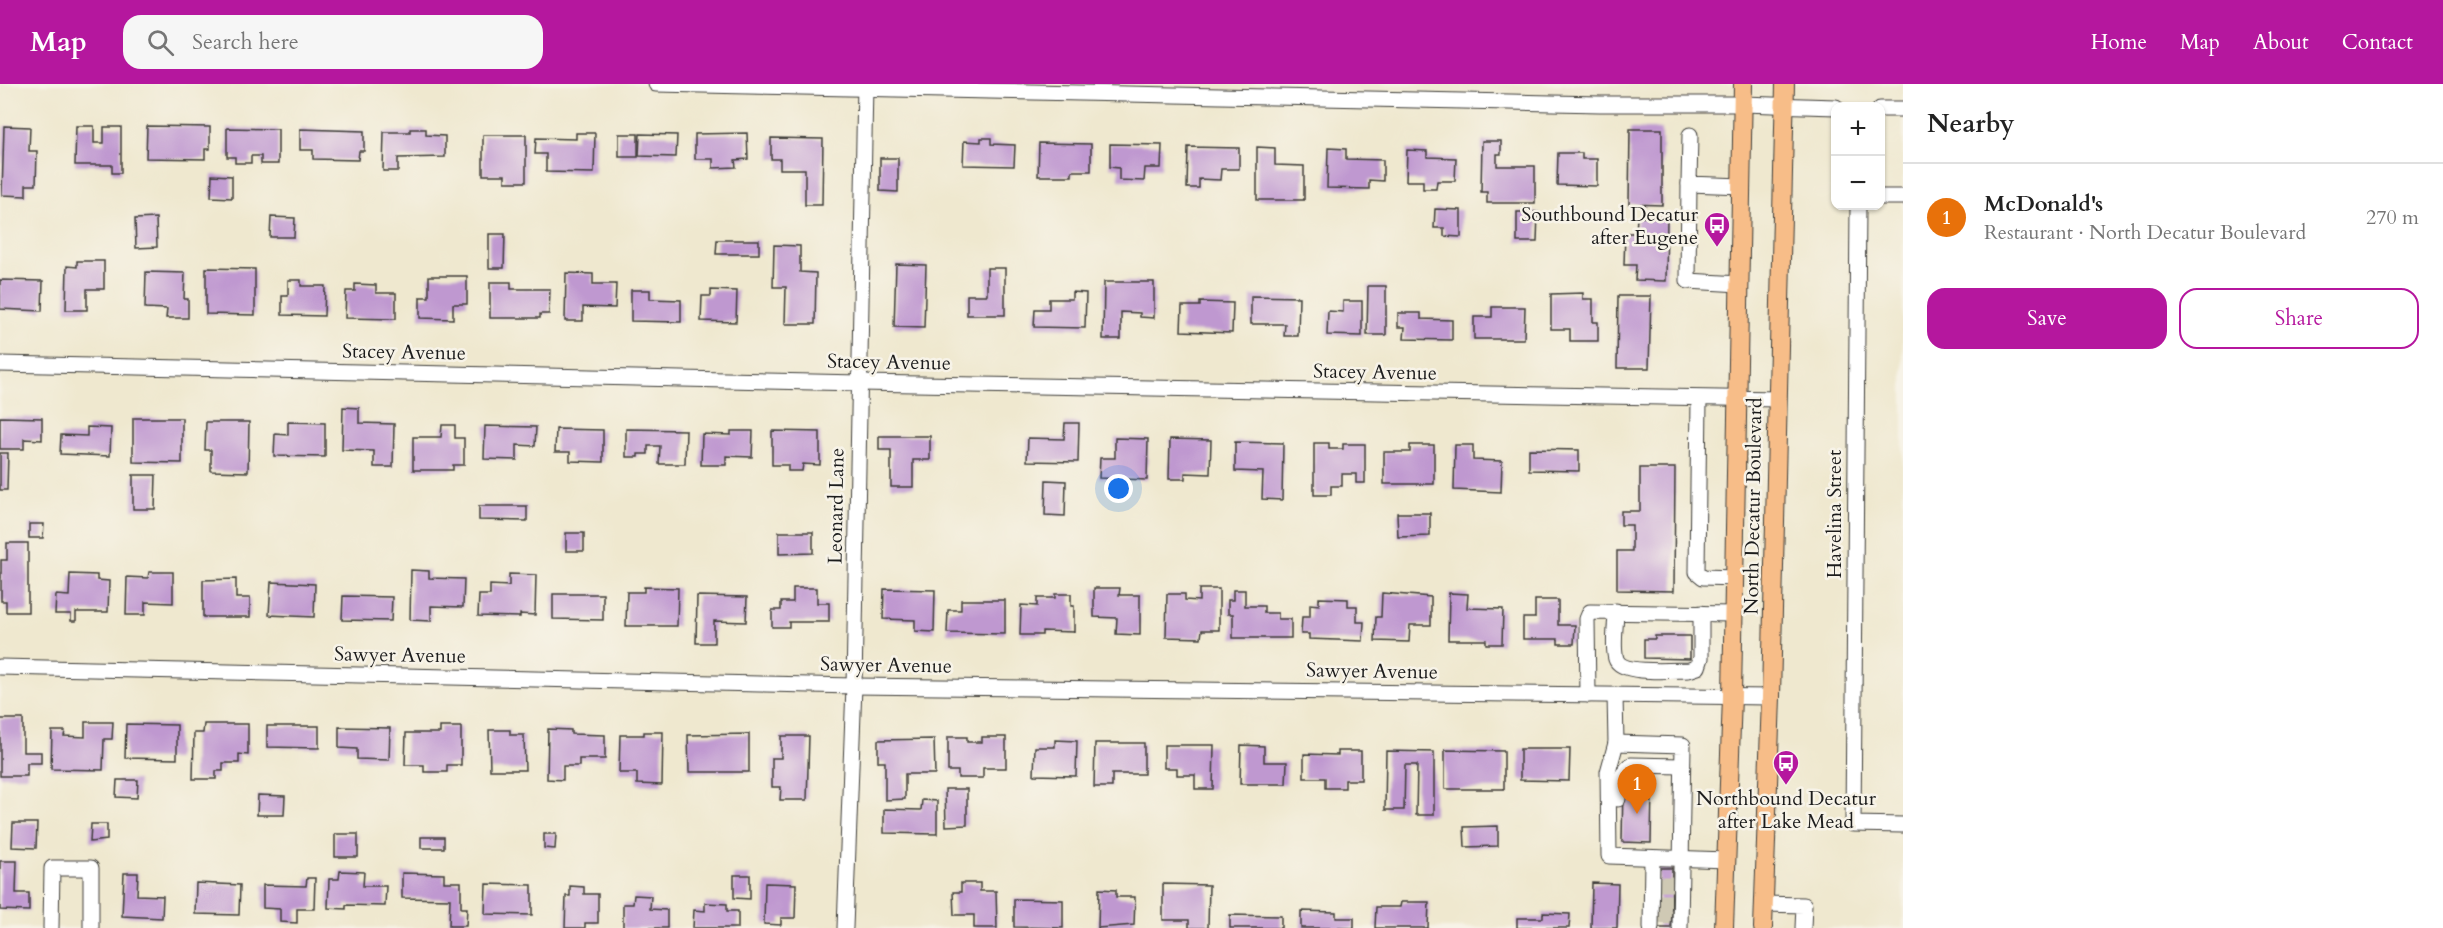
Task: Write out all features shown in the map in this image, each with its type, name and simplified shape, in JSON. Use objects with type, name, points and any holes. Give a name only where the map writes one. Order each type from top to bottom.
[{"type":"main road","name":"North Decatur Boulevard","points":[[1724,928],[1735,578],[1743,84]]},
{"type":"main road","name":"North Decatur Boulevard","points":[[1763,928],[1771,697],[1785,84]]},
{"type":"street","points":[[656,84],[865,86],[1611,105],[1743,104],[1831,107]]},
{"type":"street","name":"Leonard Lane","points":[[845,928],[854,686],[865,86]]},
{"type":"street","points":[[1885,109],[1903,109]]},
{"type":"street","points":[[1690,135],[1688,282],[1740,284]]},
{"type":"street","points":[[1689,184],[1742,186]]},
{"type":"street","points":[[1885,197],[1903,197]]},
{"type":"street","name":"Havelina Street","points":[[1857,210],[1853,824],[1903,825]]},
{"type":"street","name":"Stacey Avenue","points":[[0,364],[860,383],[1778,399]]},
{"type":"street","points":[[1699,399],[1697,572],[1703,577],[1735,578]]},
{"type":"street","points":[[1588,695],[1587,619],[1590,612],[1596,610],[1734,615]]},
{"type":"street","points":[[1616,611],[1615,657],[1619,664],[1629,669],[1689,670],[1698,667],[1701,658],[1701,614]]},
{"type":"street","name":"Sawyer Avenue","points":[[0,667],[854,686],[1771,697]]},
{"type":"street","points":[[1615,695],[1616,743],[1608,772],[1609,856],[1727,860]]},
{"type":"street","points":[[1616,743],[1683,745],[1681,859],[1666,884],[1665,913]]},
{"type":"street","points":[[1617,857],[1618,781],[1621,774],[1630,765],[1682,766]]},
{"type":"street","points":[[1652,858],[1666,884],[1665,913]]},
{"type":"street","points":[[51,928],[52,868],[91,868],[91,928]]},
{"type":"street","points":[[1764,904],[1804,905],[1803,928]]},
{"type":"building","points":[[4,126],[30,127],[29,151],[37,151],[36,185],[26,185],[26,196],[2,195]]},
{"type":"building","points":[[76,126],[94,126],[94,143],[104,143],[104,127],[121,127],[121,173],[112,173],[112,165],[75,165]]},
{"type":"building","points":[[147,126],[210,127],[210,149],[205,149],[205,159],[146,158]]},
{"type":"building","points":[[227,128],[278,129],[278,164],[261,164],[261,156],[251,156],[251,163],[235,163],[235,157],[227,157]]},
{"type":"building","points":[[300,129],[364,131],[364,151],[359,151],[358,160],[313,159],[313,150],[300,150]]},
{"type":"building","points":[[410,129],[426,129],[426,135],[445,136],[445,157],[398,158],[398,171],[383,171],[384,132],[410,132]]},
{"type":"building","points":[[1630,129],[1662,129],[1662,205],[1629,204]]},
{"type":"building","points":[[576,133],[595,133],[594,173],[546,172],[546,154],[535,154],[536,138],[576,139]]},
{"type":"building","points":[[747,133],[748,159],[735,160],[736,167],[713,168],[713,159],[695,159],[695,134]]},
{"type":"building","points":[[619,134],[638,134],[638,157],[619,157]]},
{"type":"building","points":[[640,134],[677,135],[676,157],[639,156]]},
{"type":"building","points":[[483,135],[526,135],[526,182],[505,182],[505,175],[483,175]]},
{"type":"building","points":[[771,138],[823,139],[822,205],[805,205],[805,169],[780,169],[780,159],[771,159]]},
{"type":"building","points":[[981,138],[991,138],[991,144],[1015,145],[1014,166],[963,165],[964,141],[981,142]]},
{"type":"building","points":[[1482,141],[1501,141],[1501,154],[1497,154],[1497,166],[1535,166],[1535,203],[1487,203],[1487,192],[1481,192]]},
{"type":"building","points":[[1039,143],[1091,144],[1091,171],[1072,171],[1072,176],[1038,176]]},
{"type":"building","points":[[1110,144],[1162,145],[1161,168],[1145,168],[1144,181],[1119,180],[1119,168],[1110,167]]},
{"type":"building","points":[[1188,147],[1239,148],[1239,169],[1221,169],[1220,180],[1199,179],[1199,188],[1187,188]]},
{"type":"building","points":[[1257,147],[1275,148],[1275,165],[1304,166],[1304,200],[1257,200]]},
{"type":"building","points":[[1328,148],[1346,149],[1346,159],[1383,160],[1383,181],[1369,180],[1369,189],[1327,188]]},
{"type":"building","points":[[1407,150],[1427,151],[1427,157],[1456,158],[1455,181],[1437,181],[1436,189],[1423,189],[1423,181],[1406,181]]},
{"type":"building","points":[[1558,153],[1582,153],[1582,159],[1597,159],[1597,186],[1557,185]]},
{"type":"building","points":[[880,158],[898,158],[898,192],[880,191]]},
{"type":"building","points":[[212,175],[232,176],[232,198],[211,197]]},
{"type":"building","points":[[1435,209],[1461,210],[1461,237],[1444,236],[1444,228],[1434,228]]},
{"type":"building","points":[[1517,212],[1538,212],[1537,242],[1517,242]]},
{"type":"building","points":[[271,217],[295,218],[294,237],[270,237]]},
{"type":"building","points":[[1637,217],[1667,218],[1666,281],[1635,280],[1636,265],[1624,265],[1625,233],[1636,233]]},
{"type":"building","points":[[156,218],[157,247],[136,248],[135,219]]},
{"type":"building","points":[[489,234],[505,234],[504,268],[489,268]]},
{"type":"building","points":[[717,240],[759,240],[759,254],[716,254]]},
{"type":"building","points":[[774,245],[800,246],[800,272],[816,273],[815,324],[785,324],[786,287],[773,287]]},
{"type":"building","points":[[77,261],[104,261],[104,289],[87,289],[87,310],[66,310],[67,266],[77,267]]},
{"type":"building","points":[[896,264],[926,265],[924,328],[894,327]]},
{"type":"building","points":[[206,268],[255,269],[255,315],[206,314]]},
{"type":"building","points":[[987,268],[1005,268],[1005,315],[967,315],[967,295],[987,295]]},
{"type":"building","points":[[146,272],[185,273],[184,299],[188,299],[188,318],[166,318],[167,309],[145,308]]},
{"type":"building","points":[[566,273],[593,274],[593,284],[616,284],[615,308],[583,307],[583,321],[565,321]]},
{"type":"building","points":[[429,276],[467,276],[467,304],[453,304],[453,319],[420,318],[420,297],[429,297]]},
{"type":"building","points":[[0,280],[43,281],[42,311],[0,309]]},
{"type":"building","points":[[288,280],[301,280],[301,286],[325,286],[324,316],[282,315],[282,296],[288,296]]},
{"type":"building","points":[[490,282],[511,282],[511,289],[550,289],[549,314],[540,314],[540,318],[490,318]]},
{"type":"building","points":[[1104,282],[1154,282],[1154,318],[1140,317],[1140,313],[1121,312],[1121,339],[1103,339]]},
{"type":"building","points":[[355,284],[376,285],[376,293],[396,293],[396,319],[345,318],[346,291],[355,291]]},
{"type":"building","points":[[1368,286],[1386,286],[1386,335],[1367,335]]},
{"type":"building","points":[[631,290],[650,290],[650,299],[681,300],[681,322],[631,321]]},
{"type":"building","points":[[711,290],[737,291],[736,322],[701,321],[702,296],[711,296]]},
{"type":"building","points":[[1072,292],[1086,293],[1085,328],[1034,327],[1035,309],[1049,309],[1049,299],[1072,299]]},
{"type":"building","points":[[1583,293],[1583,299],[1593,299],[1593,322],[1598,322],[1598,341],[1570,341],[1570,329],[1551,329],[1551,294]]},
{"type":"building","points":[[1251,296],[1299,297],[1298,336],[1284,336],[1285,324],[1251,324]]},
{"type":"building","points":[[1618,296],[1651,296],[1649,368],[1617,368]]},
{"type":"building","points":[[1343,301],[1362,301],[1362,336],[1327,335],[1328,311],[1343,312]]},
{"type":"building","points":[[1200,302],[1233,303],[1232,333],[1181,331],[1182,306],[1200,306]]},
{"type":"building","points":[[1492,307],[1525,307],[1524,339],[1474,339],[1474,317],[1492,317]]},
{"type":"building","points":[[1398,313],[1421,313],[1421,319],[1452,320],[1452,340],[1404,339],[1405,327],[1398,327]]},
{"type":"building","points":[[343,407],[359,408],[359,423],[394,424],[393,467],[374,467],[374,451],[342,450]]},
{"type":"building","points":[[0,417],[42,418],[42,440],[24,439],[24,449],[0,449]]},
{"type":"building","points":[[133,418],[182,418],[182,463],[133,462]]},
{"type":"building","points":[[206,422],[249,422],[248,472],[211,471],[211,450],[205,450]]},
{"type":"building","points":[[288,422],[325,423],[325,457],[274,456],[275,434],[288,435]]},
{"type":"building","points":[[1065,423],[1079,423],[1078,462],[1027,461],[1028,438],[1064,439]]},
{"type":"building","points":[[442,425],[455,425],[455,438],[464,438],[464,465],[453,465],[453,470],[413,470],[413,437],[441,437]]},
{"type":"building","points":[[485,426],[536,427],[535,446],[517,445],[517,460],[484,459]]},
{"type":"building","points":[[87,427],[111,428],[110,456],[60,454],[61,435],[87,436]]},
{"type":"building","points":[[556,429],[603,430],[603,462],[570,461],[570,452],[555,452]]},
{"type":"building","points":[[626,429],[686,430],[685,464],[659,464],[660,446],[648,446],[648,454],[626,457]]},
{"type":"building","points":[[731,431],[753,431],[752,457],[726,456],[726,465],[701,465],[702,434],[731,435]]},
{"type":"building","points":[[772,431],[820,432],[820,465],[803,464],[802,471],[788,471],[788,465],[772,465]]},
{"type":"building","points":[[879,436],[930,436],[930,460],[913,460],[913,487],[891,487],[891,450],[879,450]]},
{"type":"building","points":[[1115,438],[1148,439],[1147,480],[1099,478],[1100,458],[1115,458]]},
{"type":"building","points":[[1170,439],[1211,440],[1210,474],[1185,473],[1185,479],[1169,479]]},
{"type":"building","points":[[1235,442],[1283,443],[1282,500],[1262,499],[1263,472],[1235,471]]},
{"type":"building","points":[[1314,443],[1329,443],[1329,449],[1343,449],[1343,444],[1365,444],[1365,483],[1356,483],[1356,474],[1342,474],[1342,486],[1331,486],[1331,495],[1314,495]]},
{"type":"building","points":[[1410,445],[1434,445],[1434,484],[1384,484],[1384,452],[1410,452]]},
{"type":"building","points":[[1455,445],[1473,445],[1473,460],[1502,461],[1501,492],[1454,490]]},
{"type":"building","points":[[1529,449],[1579,450],[1579,471],[1529,470]]},
{"type":"building","points":[[0,453],[8,453],[7,490],[0,490]]},
{"type":"building","points":[[1640,468],[1675,468],[1674,591],[1617,590],[1617,551],[1632,551],[1632,525],[1621,525],[1621,511],[1640,511]]},
{"type":"building","points":[[133,475],[156,475],[155,509],[133,509]]},
{"type":"building","points":[[1046,480],[1066,481],[1065,516],[1045,515]]},
{"type":"building","points":[[479,506],[527,506],[527,521],[479,520]]},
{"type":"building","points":[[1397,513],[1430,513],[1430,536],[1398,537]]},
{"type":"building","points":[[29,524],[44,524],[43,538],[29,538]]},
{"type":"building","points":[[779,532],[813,532],[813,553],[779,554]]},
{"type":"building","points":[[566,533],[584,533],[584,551],[566,551]]},
{"type":"building","points":[[7,543],[28,543],[28,612],[6,612],[6,601],[1,601],[1,560],[7,560]]},
{"type":"building","points":[[411,570],[429,571],[429,578],[464,579],[463,607],[431,606],[431,621],[410,620]]},
{"type":"building","points":[[149,572],[173,572],[173,603],[145,602],[145,615],[126,615],[127,577],[148,578]]},
{"type":"building","points":[[70,574],[97,575],[97,580],[109,581],[108,612],[76,612],[76,621],[71,621],[71,614],[55,614],[56,595],[69,596]]},
{"type":"building","points":[[509,574],[536,575],[535,615],[478,616],[479,595],[490,595],[490,585],[509,586]]},
{"type":"building","points":[[236,579],[236,598],[250,598],[250,617],[203,617],[203,580]]},
{"type":"building","points":[[271,582],[315,584],[314,617],[269,615]]},
{"type":"building","points":[[644,587],[678,588],[677,626],[626,626],[627,592],[644,592]]},
{"type":"building","points":[[793,588],[817,588],[817,603],[829,603],[829,622],[789,622],[789,627],[772,627],[772,610],[781,610],[781,602],[793,602]]},
{"type":"building","points":[[1094,588],[1120,588],[1119,595],[1140,595],[1140,635],[1116,634],[1117,618],[1094,617]]},
{"type":"building","points":[[884,589],[935,590],[934,632],[915,631],[915,620],[883,619]]},
{"type":"building","points":[[1199,589],[1219,589],[1219,630],[1202,630],[1201,638],[1166,637],[1167,594],[1185,594],[1185,600],[1199,601]]},
{"type":"building","points":[[1233,590],[1245,590],[1245,606],[1264,606],[1264,613],[1278,613],[1278,619],[1291,619],[1291,638],[1233,638],[1233,614],[1228,614],[1228,600],[1233,600]]},
{"type":"building","points":[[1382,593],[1431,597],[1431,625],[1410,625],[1409,642],[1375,641],[1376,617],[1381,617]]},
{"type":"building","points":[[1449,593],[1468,594],[1467,608],[1503,609],[1502,644],[1486,644],[1486,640],[1448,640]]},
{"type":"building","points":[[553,594],[603,594],[603,620],[553,619]]},
{"type":"building","points":[[1055,594],[1071,594],[1071,606],[1074,606],[1074,632],[1042,631],[1042,635],[1020,635],[1021,605],[1037,606],[1037,598],[1055,598]]},
{"type":"building","points":[[343,596],[392,597],[391,621],[342,620]]},
{"type":"building","points":[[697,596],[747,597],[746,622],[714,621],[714,643],[696,643]]},
{"type":"building","points":[[1319,598],[1348,599],[1348,606],[1357,606],[1357,622],[1364,622],[1363,641],[1309,639],[1309,634],[1301,634],[1302,617],[1310,617],[1310,604],[1319,605]]},
{"type":"building","points":[[961,600],[1005,600],[1005,634],[947,633],[948,610],[961,610]]},
{"type":"building","points":[[1535,600],[1558,600],[1558,625],[1575,625],[1574,644],[1558,644],[1558,639],[1523,639],[1523,618],[1535,618]]},
{"type":"building","points":[[1655,636],[1690,636],[1690,659],[1644,658],[1644,639],[1655,639]]},
{"type":"building","points":[[0,719],[23,719],[23,752],[41,752],[41,763],[27,763],[27,776],[0,776]]},
{"type":"building","points":[[85,722],[113,722],[112,739],[104,739],[103,770],[51,769],[52,731],[65,731],[64,736],[85,737]]},
{"type":"building","points":[[126,724],[177,725],[177,759],[125,758]]},
{"type":"building","points":[[204,724],[248,724],[248,755],[239,754],[239,763],[223,763],[223,771],[216,771],[216,779],[193,779],[194,733],[203,733]]},
{"type":"building","points":[[267,726],[319,726],[319,748],[267,747]]},
{"type":"building","points":[[339,727],[390,728],[389,760],[357,759],[357,749],[339,748]]},
{"type":"building","points":[[440,727],[461,727],[461,765],[447,765],[447,772],[424,772],[424,765],[405,765],[406,733],[440,733]]},
{"type":"building","points":[[548,729],[571,730],[571,734],[605,735],[605,759],[579,759],[579,766],[563,766],[563,780],[547,779]]},
{"type":"building","points":[[489,730],[510,730],[510,735],[524,735],[525,770],[490,770]]},
{"type":"building","points":[[644,732],[663,732],[662,785],[637,784],[637,773],[619,773],[620,735],[644,735]]},
{"type":"building","points":[[749,734],[749,772],[689,772],[688,735]]},
{"type":"building","points":[[781,736],[809,736],[807,800],[780,800],[781,787],[772,787],[772,758],[781,758]]},
{"type":"building","points":[[948,737],[967,737],[967,742],[982,742],[982,737],[1006,737],[1006,768],[983,768],[983,778],[958,778],[958,771],[948,771]]},
{"type":"building","points":[[934,739],[935,774],[905,774],[905,799],[885,800],[885,762],[878,762],[878,740]]},
{"type":"building","points":[[1055,740],[1077,741],[1076,776],[1034,775],[1035,747],[1055,747]]},
{"type":"building","points":[[1095,743],[1144,743],[1144,774],[1112,774],[1112,787],[1094,787]]},
{"type":"building","points":[[1164,745],[1214,745],[1213,789],[1195,789],[1195,775],[1177,775],[1177,768],[1164,768]]},
{"type":"building","points":[[1241,745],[1264,746],[1264,762],[1287,762],[1286,784],[1240,784]]},
{"type":"building","points":[[1520,749],[1570,749],[1569,781],[1520,780]]},
{"type":"building","points":[[1445,750],[1504,751],[1504,789],[1445,789]]},
{"type":"building","points":[[1338,751],[1361,751],[1361,780],[1345,780],[1345,788],[1325,788],[1325,778],[1304,778],[1304,754],[1338,755]]},
{"type":"building","points":[[1386,751],[1434,752],[1434,815],[1416,815],[1417,765],[1405,765],[1404,810],[1385,810]]},
{"type":"building","points":[[117,780],[138,780],[137,798],[116,797]]},
{"type":"building","points":[[1623,785],[1652,785],[1651,843],[1622,842]]},
{"type":"building","points":[[945,789],[967,789],[967,825],[946,826]]},
{"type":"building","points":[[258,795],[285,796],[284,815],[257,815]]},
{"type":"building","points":[[922,800],[937,801],[937,834],[884,833],[884,809],[921,810]]},
{"type":"building","points":[[13,823],[37,823],[36,848],[12,847]]},
{"type":"building","points":[[91,824],[107,824],[107,840],[90,842]]},
{"type":"building","points":[[1498,826],[1498,846],[1465,847],[1464,827]]},
{"type":"building","points":[[335,834],[358,834],[358,857],[335,857]]},
{"type":"building","points":[[544,834],[556,834],[555,849],[544,848]]},
{"type":"building","points":[[421,837],[444,837],[444,848],[421,848]]},
{"type":"building","points":[[0,861],[17,861],[16,893],[29,893],[29,911],[0,910]]},
{"type":"building","points":[[1659,868],[1672,868],[1671,928],[1658,928]]},
{"type":"building","points":[[340,871],[364,872],[363,886],[386,886],[385,906],[346,905],[346,909],[328,908],[329,879],[339,879]]},
{"type":"building","points":[[124,873],[138,873],[137,895],[163,896],[162,918],[122,916]]},
{"type":"building","points":[[402,873],[444,874],[444,882],[461,882],[461,908],[467,908],[466,926],[449,926],[450,899],[402,898]]},
{"type":"building","points":[[734,875],[750,875],[750,899],[734,898]]},
{"type":"building","points":[[307,878],[315,878],[314,909],[297,909],[297,923],[280,922],[280,909],[263,908],[263,885],[306,886]]},
{"type":"building","points":[[196,883],[240,885],[239,915],[195,914]]},
{"type":"building","points":[[765,883],[796,884],[795,918],[781,918],[781,925],[764,924]]},
{"type":"building","points":[[961,883],[980,883],[980,891],[996,891],[997,928],[974,928],[974,915],[954,915],[953,892],[961,892]]},
{"type":"building","points":[[1592,883],[1618,884],[1617,928],[1591,928]]},
{"type":"building","points":[[486,884],[532,885],[532,915],[485,914]]},
{"type":"building","points":[[1163,884],[1209,885],[1208,928],[1189,928],[1189,920],[1163,920]]},
{"type":"building","points":[[570,886],[584,887],[584,894],[598,894],[598,923],[585,923],[585,928],[565,928],[566,896],[570,896]]},
{"type":"building","points":[[1099,889],[1116,890],[1116,897],[1135,897],[1134,925],[1098,928]]},
{"type":"building","points":[[634,895],[651,896],[650,909],[667,910],[667,928],[623,928],[623,904],[633,904]]},
{"type":"building","points":[[1014,899],[1063,900],[1063,928],[1014,927]]},
{"type":"building","points":[[1401,902],[1429,902],[1428,928],[1375,928],[1376,907],[1400,907]]},
{"type":"building","points":[[705,903],[727,904],[727,911],[738,911],[738,928],[693,928],[694,910],[705,911]]},
{"type":"building","points":[[1301,911],[1336,912],[1336,918],[1354,918],[1354,928],[1301,928]]},
{"type":"building","points":[[1543,913],[1570,914],[1569,928],[1517,928],[1517,918],[1543,918]]},
{"type":"building","points":[[1230,915],[1281,916],[1281,928],[1230,928]]},
{"type":"tunnel","points":[[1659,884],[1672,884]]},
{"type":"tunnel","points":[[1659,902],[1671,902]]},
{"type":"tunnel","points":[[1658,916],[1671,917]]},
{"type":"place","name":"Southbound Decatur after Eugene","points":[[1717,248]]},
{"type":"place","name":"Northbound Decatur after Lake Mead","points":[[1786,786]]},
{"type":"place","name":"McDonald's","points":[[1637,814]]}]
